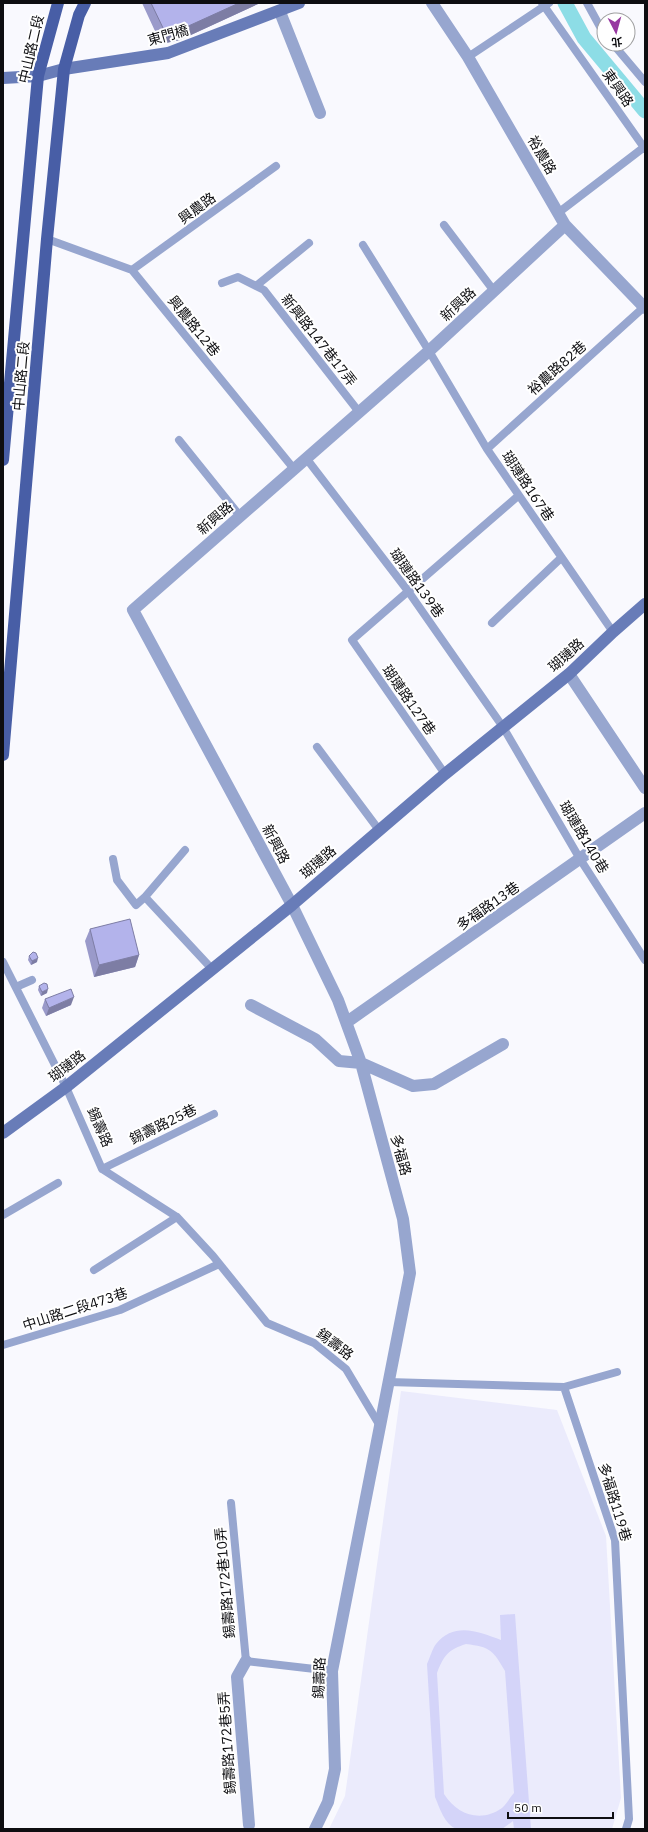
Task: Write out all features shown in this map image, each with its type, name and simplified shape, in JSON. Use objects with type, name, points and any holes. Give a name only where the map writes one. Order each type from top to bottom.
[{"type":"main road","name":"中山路二段","points":[[3,755],[47,239],[64,69],[79,15],[85,3]]},
{"type":"main road","name":"中山路二段","points":[[3,460],[38,76],[55,4]]},
{"type":"street","name":"東門橋","points":[[3,78],[38,76],[64,69],[168,53],[280,12],[299,3]]},
{"type":"street","name":"裕農路","points":[[432,3],[468,57],[565,225],[645,308]]},
{"type":"street","points":[[280,12],[320,113]]},
{"type":"street","name":"新興路","points":[[292,905],[133,610],[429,351],[565,225]]},
{"type":"street","name":"瑚璉路","points":[[3,1133],[66,1087],[292,905],[445,774],[569,674],[645,604]]},
{"type":"street","points":[[569,674],[645,788]]},
{"type":"street","name":"多福路13巷","points":[[347,1022],[645,813]]},
{"type":"street","name":"多福路","points":[[292,905],[338,1000],[347,1022],[360,1063],[403,1219],[410,1273],[380,1426]]},
{"type":"street","points":[[251,1004],[314,1038],[339,1060],[360,1063],[413,1086],[434,1084],[503,1044]]},
{"type":"street","name":"錫壽路","points":[[315,1829],[328,1802],[335,1769],[332,1671],[380,1426]]},
{"type":"street","name":"錫壽路172巷5弄","points":[[246,1661],[238,1677],[249,1825]]},
{"type":"lane","points":[[587,3],[596,19]]},
{"type":"lane","points":[[468,57],[545,4]]},
{"type":"lane","name":"東興路","points":[[545,4],[644,148]]},
{"type":"lane","points":[[620,52],[645,82]]},
{"type":"lane","points":[[558,213],[644,148]]},
{"type":"lane","name":"興農路","points":[[132,270],[276,166]]},
{"type":"lane","points":[[444,225],[494,291]]},
{"type":"lane","points":[[47,239],[132,270]]},
{"type":"lane","points":[[256,286],[309,243]]},
{"type":"lane","name":"瑚璉路167巷","points":[[363,246],[429,351],[487,449],[613,632]]},
{"type":"lane","name":"興農路12巷","points":[[132,270],[294,468]]},
{"type":"lane","name":"新興路147巷17弄","points":[[222,283],[238,277],[264,290],[359,412]]},
{"type":"lane","name":"裕農路82巷","points":[[487,449],[645,308]]},
{"type":"lane","points":[[179,440],[240,516]]},
{"type":"lane","name":"瑚璉路139巷","points":[[306,458],[408,591],[503,727]]},
{"type":"lane","points":[[408,591],[518,496]]},
{"type":"lane","points":[[492,623],[561,558]]},
{"type":"lane","name":"瑚璉路127巷","points":[[408,591],[352,640],[445,774]]},
{"type":"lane","name":"瑚璉路140巷","points":[[503,727],[580,859],[645,960]]},
{"type":"lane","points":[[317,747],[379,830]]},
{"type":"lane","points":[[113,859],[117,880],[136,905],[145,898],[185,850]]},
{"type":"lane","points":[[145,898],[212,969]]},
{"type":"lane","name":"錫壽路","points":[[3,962],[66,1087],[102,1169],[177,1218],[219,1264],[267,1323],[314,1343],[346,1369],[380,1426]]},
{"type":"lane","points":[[16,987],[32,980]]},
{"type":"lane","name":"錫壽路25巷","points":[[102,1169],[214,1114]]},
{"type":"lane","points":[[3,1215],[58,1184]]},
{"type":"lane","points":[[94,1270],[177,1218]]},
{"type":"lane","name":"中山路二段473巷","points":[[3,1345],[120,1310],[219,1264]]},
{"type":"lane","points":[[388,1382],[564,1387],[618,1372]]},
{"type":"lane","name":"多福路119巷","points":[[564,1387],[616,1540],[629,1819],[626,1829]]},
{"type":"lane","name":"錫壽路172巷10弄","points":[[231,1503],[246,1661]]},
{"type":"lane","points":[[246,1661],[332,1671]]},
{"type":"shaded area","points":[[401,1391],[557,1410],[606,1536],[621,1798],[612,1829],[329,1829],[345,1796]]},
{"type":"shaded area","points":[[515,1614],[531,1829],[514,1829],[513,1821],[502,1829],[456,1829],[445,1819],[435,1797],[427,1664],[436,1644],[443,1637],[451,1633],[467,1630],[485,1634],[501,1640],[500,1615]],"holes":[[[466,1644],[486,1648],[494,1654],[505,1671],[514,1793],[502,1808],[494,1813],[478,1816],[463,1812],[449,1801],[444,1794],[437,1673],[447,1654]]]},
{"type":"building","points":[[151,3],[239,3],[184,28],[165,32]]},
{"type":"building","points":[[130,919],[139,955],[99,965],[90,929]]},
{"type":"building","points":[[33,952],[36,953],[38,958],[32,961],[29,956]]},
{"type":"building","points":[[44,983],[47,984],[48,989],[42,992],[39,986]]},
{"type":"building","points":[[71,989],[74,997],[49,1008],[45,999]]},
{"type":"waterway","points":[[565,3],[584,38],[645,111]]}]
